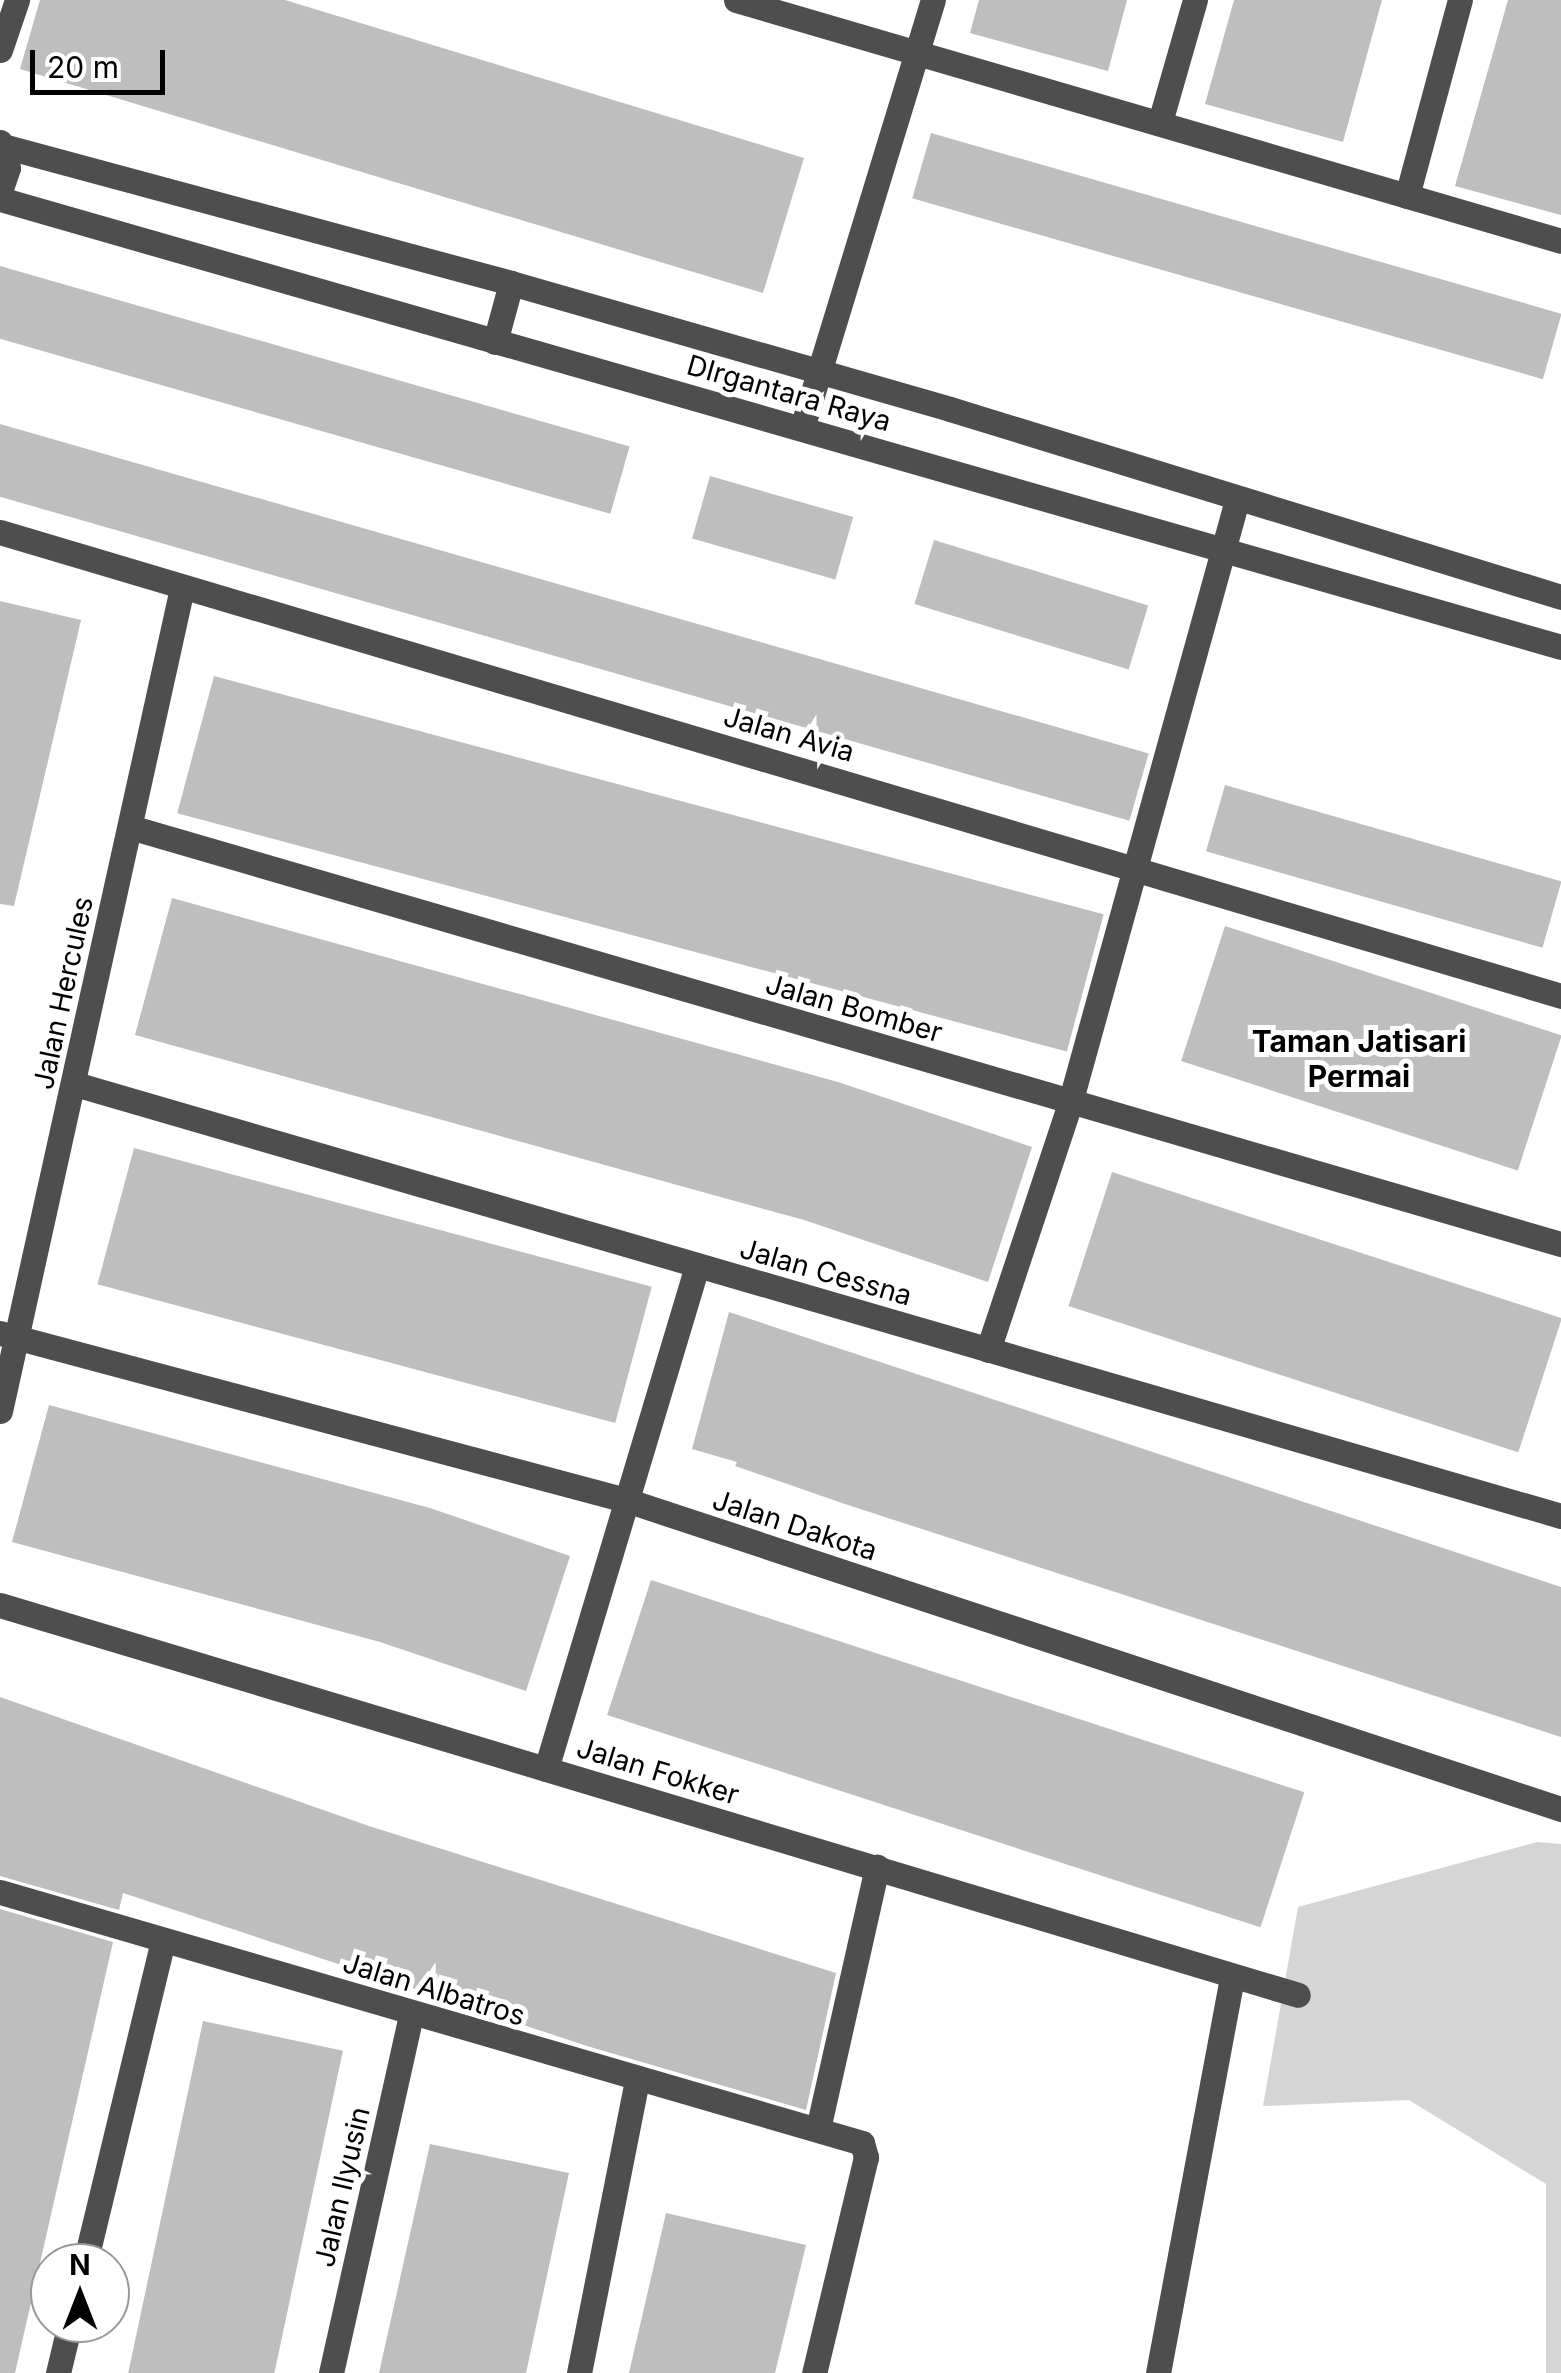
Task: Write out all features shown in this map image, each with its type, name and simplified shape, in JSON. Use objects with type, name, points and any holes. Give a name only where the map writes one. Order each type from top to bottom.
[{"type":"street","points":[[0,50],[16,0]]},
{"type":"street","points":[[736,0],[1561,242]]},
{"type":"street","points":[[802,428],[822,374],[914,52],[933,0]]},
{"type":"street","points":[[1160,122],[1195,0]]},
{"type":"street","points":[[1407,196],[1460,0]]},
{"type":"street","points":[[0,195],[8,168],[1,144]]},
{"type":"street","name":"DIrgantara Raya","points":[[1,144],[512,283],[950,409],[1561,597]]},
{"type":"street","name":"DIrgantara Raya","points":[[0,195],[1225,554],[1561,647]]},
{"type":"street","points":[[495,342],[512,283]]},
{"type":"street","points":[[988,1350],[1070,1103],[1139,867],[1237,500]]},
{"type":"street","name":"Jalan Avia","points":[[0,532],[1139,867],[1561,996]]},
{"type":"street","name":"Jalan Hercules","points":[[0,1411],[7,1335],[75,1084],[182,588]]},
{"type":"street","name":"Jalan Bomber","points":[[130,828],[1561,1244]]},
{"type":"street","name":"Jalan Cessna","points":[[75,1084],[1561,1516]]},
{"type":"street","points":[[546,1769],[697,1266]]},
{"type":"street","name":"Jalan Dakota","points":[[7,1335],[629,1502],[1561,1809]]},
{"type":"street","name":"Jalan Fokker","points":[[0,1605],[1298,1995]]},
{"type":"street","points":[[818,2128],[876,1867]]},
{"type":"street","name":"Jalan Albatros","points":[[0,1892],[638,2081],[852,2138],[862,2144],[866,2157],[814,2373]]},
{"type":"street","points":[[90,2243],[163,1940]]},
{"type":"street","points":[[1158,2373],[1232,1977]]},
{"type":"street","name":"Jalan Ilyusin","points":[[331,2373],[411,2014]]},
{"type":"street","points":[[579,2373],[638,2081]]},
{"type":"street","points":[[58,2373],[65,2343]]},
{"type":"shaded area","points":[[1537,1842],[1561,1844],[1561,2373],[1546,2373],[1546,2184],[1409,2100],[1263,2106],[1298,1907]]},
{"type":"building","points":[[40,0],[285,0],[804,158],[763,293],[20,69]]},
{"type":"building","points":[[979,0],[1127,0],[1108,71],[970,33]]},
{"type":"building","points":[[1234,0],[1382,0],[1343,142],[1205,104]]},
{"type":"building","points":[[1508,0],[1561,0],[1561,215],[1455,186]]},
{"type":"building","points":[[931,133],[1561,314],[1543,379],[912,198]]},
{"type":"building","points":[[0,266],[630,447],[610,514],[0,339]]},
{"type":"building","points":[[0,424],[1149,753],[1129,821],[0,497]]},
{"type":"building","points":[[710,476],[853,517],[835,580],[692,538]]},
{"type":"building","points":[[934,540],[1148,605],[1129,670],[914,604]]},
{"type":"building","points":[[0,601],[81,620],[14,906],[0,904]]},
{"type":"building","points":[[214,676],[1104,914],[1067,1052],[177,813]]},
{"type":"building","points":[[1225,785],[1561,881],[1542,948],[1206,851]]},
{"type":"building","points":[[172,898],[838,1082],[1032,1147],[988,1282],[804,1220],[135,1035]]},
{"type":"building","points":[[1225,926],[1561,1035],[1518,1170],[1181,1061]]},
{"type":"building","points":[[134,1148],[652,1287],[615,1423],[98,1284]]},
{"type":"building","points":[[1112,1172],[1561,1318],[1518,1452],[1068,1306]]},
{"type":"building","points":[[729,1312],[1561,1587],[1561,1737],[845,1504],[692,1449]]},
{"type":"building","points":[[49,1405],[430,1508],[570,1556],[526,1691],[380,1642],[12,1542]]},
{"type":"building","points":[[651,1580],[1304,1792],[1260,1927],[607,1715]]},
{"type":"building","points":[[0,1697],[369,1826],[836,1973],[806,2110],[587,2046],[123,1893],[119,1910],[0,1876]]},
{"type":"building","points":[[0,1909],[113,1942],[45,2243],[30,2243],[30,2307],[15,2373],[0,2373]]},
{"type":"building","points":[[203,2021],[343,2051],[274,2373],[128,2373]]},
{"type":"building","points":[[430,2144],[569,2173],[526,2373],[379,2373]]},
{"type":"building","points":[[666,2213],[806,2245],[775,2373],[629,2373]]},
{"type":"district","name":"Taman Jatisari Permai","points":[[1359,1058]]}]
